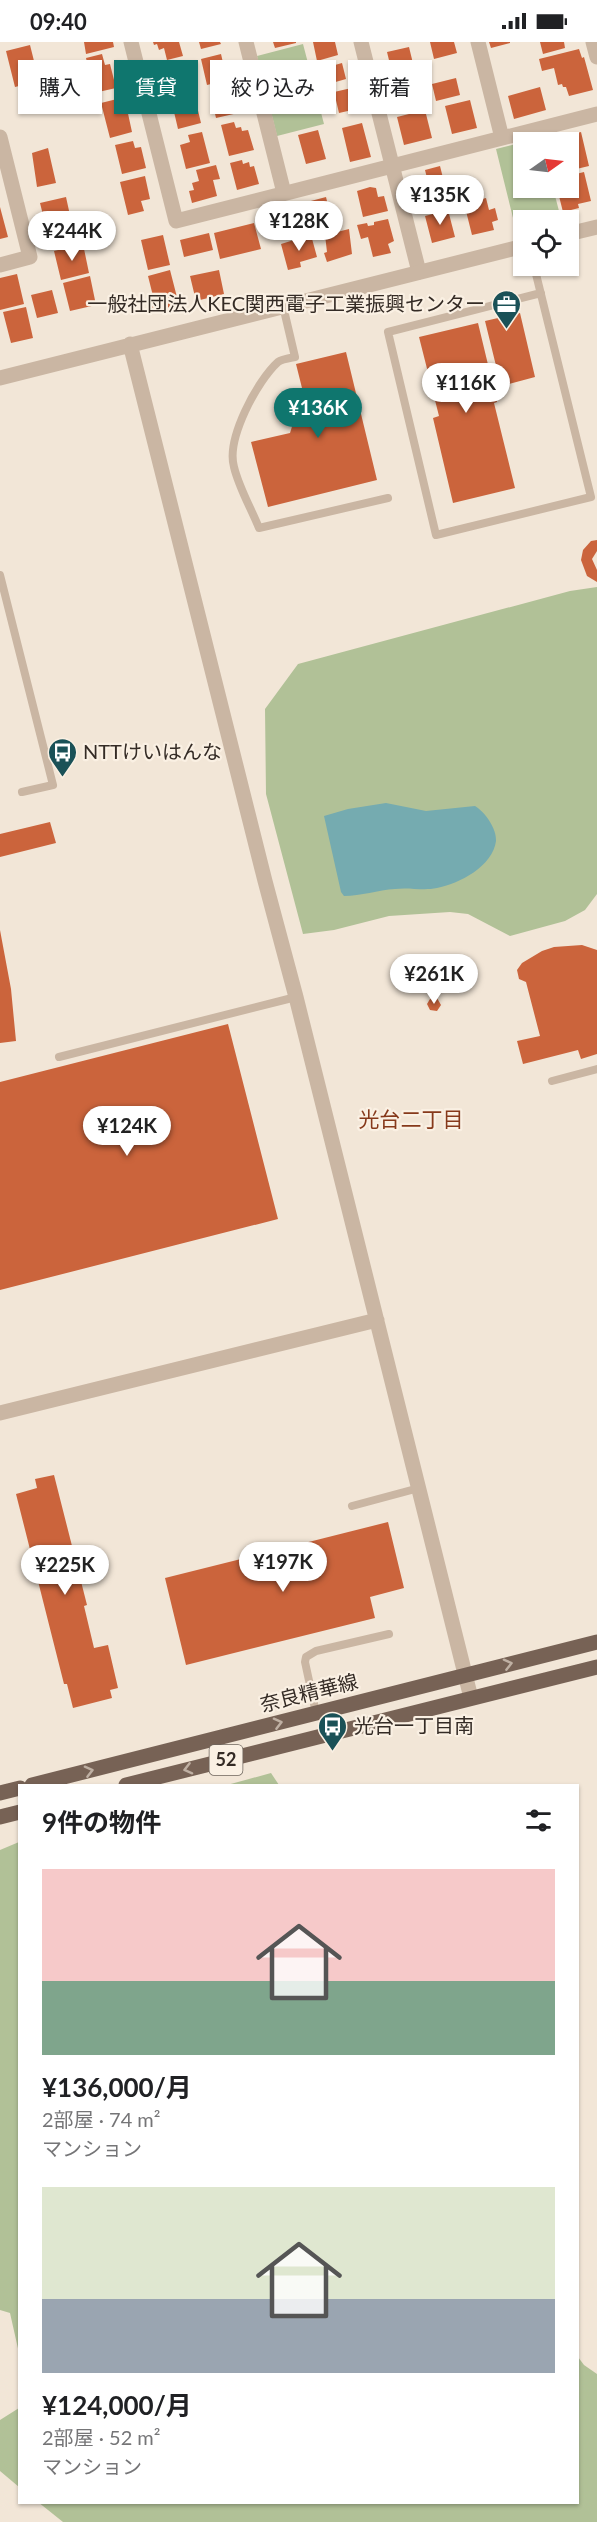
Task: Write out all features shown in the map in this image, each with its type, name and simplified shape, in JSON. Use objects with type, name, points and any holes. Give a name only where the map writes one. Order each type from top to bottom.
[{"type":"main road","name":"奈良精華線","points":[[36,1784],[597,1642]]},
{"type":"main road","name":"52","points":[[130,1784],[597,1667]]},
{"type":"main road","points":[[0,1793],[18,1788]]},
{"type":"main road","points":[[0,1817],[18,1812]]},
{"type":"street","points":[[131,42],[176,221],[597,114]]},
{"type":"street","points":[[246,42],[284,193]]},
{"type":"street","points":[[361,42],[419,272]]},
{"type":"street","points":[[478,42],[502,138]]},
{"type":"street","points":[[593,42],[597,57]]},
{"type":"street","points":[[0,137],[30,257],[0,266]]},
{"type":"street","points":[[579,231],[597,227]]},
{"type":"street","points":[[0,378],[513,249]]},
{"type":"street","points":[[130,344],[471,1698]]},
{"type":"street","points":[[0,1413],[377,1320]]},
{"type":"lane","points":[[537,276],[541,293],[591,497],[436,535],[388,332],[541,293]]},
{"type":"lane","points":[[282,306],[295,357],[279,361],[262,383],[250,400],[233,443],[233,466],[259,528],[388,498]]},
{"type":"lane","points":[[0,575],[53,785],[22,792]]},
{"type":"lane","points":[[59,1057],[296,997]]},
{"type":"lane","points":[[552,1081],[597,1069]]},
{"type":"lane","points":[[352,1506],[419,1488]]},
{"type":"lane","points":[[316,1713],[305,1662],[306,1657],[316,1651],[389,1634]]},
{"type":"green space","points":[[303,44],[307,60],[258,60],[257,56]]},
{"type":"green space","points":[[272,114],[321,114],[324,124],[277,136]]},
{"type":"green space","points":[[513,145],[513,198],[556,198],[559,210],[513,210],[513,218],[496,149]]},
{"type":"green space","points":[[597,587],[597,894],[585,910],[565,921],[510,936],[468,914],[450,912],[389,916],[334,930],[303,934],[266,794],[265,709],[298,664],[570,591]]},
{"type":"green space","points":[[271,1773],[278,1784],[231,1784]]},
{"type":"green space","points":[[18,1842],[18,2349],[10,2313],[0,2310],[0,1850]]},
{"type":"green space","points":[[579,2358],[597,2374],[597,2522],[63,2522],[40,2504],[579,2504]]},
{"type":"green space","points":[[18,2409],[18,2486],[0,2471],[0,2420]]},
{"type":"water","points":[[386,803],[426,811],[475,806],[492,826],[496,836],[494,850],[482,866],[474,872],[446,886],[344,896],[341,892],[324,816],[348,809]]},
{"type":"building","points":[[84,42],[113,42],[114,47],[86,54]]},
{"type":"building","points":[[153,42],[179,42],[183,56],[167,60],[164,48],[159,50],[157,44],[154,45]]},
{"type":"building","points":[[199,42],[220,42],[221,44],[201,49]]},
{"type":"building","points":[[273,42],[296,42],[296,43],[275,48]]},
{"type":"building","points":[[313,42],[335,42],[338,55],[317,60]]},
{"type":"building","points":[[430,42],[454,42],[457,53],[434,59]]},
{"type":"building","points":[[489,42],[510,42],[510,43],[491,48]]},
{"type":"building","points":[[540,42],[564,42],[565,48],[543,54]]},
{"type":"building","points":[[30,45],[34,60],[18,60],[18,86],[15,87],[6,51]]},
{"type":"building","points":[[409,47],[412,60],[389,60],[387,52]]},
{"type":"building","points":[[579,49],[582,58],[584,57],[593,90],[569,96],[566,87],[562,84],[558,85],[554,68],[542,71],[539,59]]},
{"type":"building","points":[[102,54],[105,65],[110,64],[114,88],[102,91],[102,60],[86,60],[86,58]]},
{"type":"building","points":[[221,54],[222,60],[210,60],[210,84],[207,85],[201,59]]},
{"type":"building","points":[[342,63],[346,79],[336,82],[336,65]]},
{"type":"building","points":[[456,78],[460,95],[436,101],[432,84]]},
{"type":"building","points":[[540,87],[546,110],[514,119],[508,96]]},
{"type":"building","points":[[348,89],[348,111],[339,113],[336,92]]},
{"type":"building","points":[[114,100],[114,114],[128,114],[132,132],[110,138],[102,103]]},
{"type":"building","points":[[470,100],[477,128],[452,134],[445,106]]},
{"type":"building","points":[[198,111],[201,123],[178,129],[174,114],[198,114]]},
{"type":"building","points":[[215,114],[234,114],[216,118]]},
{"type":"building","points":[[426,114],[432,138],[404,145],[397,117]]},
{"type":"building","points":[[234,122],[236,128],[241,127],[242,131],[248,130],[254,150],[229,156],[221,125]]},
{"type":"building","points":[[362,123],[371,157],[350,162],[342,128]]},
{"type":"building","points":[[318,130],[326,159],[306,164],[298,135]]},
{"type":"building","points":[[202,132],[210,163],[186,169],[180,145],[190,142],[188,135]]},
{"type":"building","points":[[579,132],[581,132],[589,166],[579,168]]},
{"type":"building","points":[[133,141],[135,148],[141,147],[146,168],[122,174],[115,145]]},
{"type":"building","points":[[48,148],[56,183],[37,187],[32,153]]},
{"type":"building","points":[[242,160],[243,164],[249,162],[250,167],[254,166],[259,184],[237,190],[230,163]]},
{"type":"building","points":[[216,165],[220,179],[213,180],[217,196],[192,203],[189,191],[194,190],[192,183],[199,181],[196,170]]},
{"type":"building","points":[[440,166],[449,202],[424,208],[418,180],[427,178],[425,170]]},
{"type":"building","points":[[584,172],[591,201],[578,204],[579,208],[562,210],[560,198],[579,198],[579,173]]},
{"type":"building","points":[[145,176],[150,199],[141,201],[144,211],[128,215],[120,182]]},
{"type":"building","points":[[370,187],[376,188],[378,197],[384,196],[388,211],[363,217],[357,191]]},
{"type":"building","points":[[66,197],[73,229],[48,235],[40,203]]},
{"type":"building","points":[[326,197],[333,226],[290,237],[284,211],[308,205],[307,202]]},
{"type":"building","points":[[486,198],[489,210],[495,208],[498,220],[492,222],[494,230],[472,235],[464,203]]},
{"type":"building","points":[[0,207],[8,237],[0,239]]},
{"type":"building","points":[[448,210],[455,237],[432,243],[425,216]]},
{"type":"building","points":[[388,219],[394,241],[388,244],[391,253],[373,257],[368,237],[361,239],[357,225],[367,223],[368,226],[374,225],[374,222]]},
{"type":"building","points":[[254,223],[261,249],[220,259],[214,233]]},
{"type":"building","points":[[349,229],[352,254],[327,262],[324,253],[327,252],[325,235]]},
{"type":"building","points":[[209,233],[213,250],[184,257],[180,240]]},
{"type":"building","points":[[163,235],[170,265],[148,270],[141,240]]},
{"type":"building","points":[[311,235],[317,257],[300,262],[301,267],[288,270],[281,244],[294,240],[298,242],[297,239]]},
{"type":"building","points":[[83,244],[89,273],[61,280],[54,251]]},
{"type":"building","points":[[170,270],[179,305],[150,312],[147,298],[153,296],[148,276]]},
{"type":"building","points":[[219,270],[224,294],[196,301],[190,276]]},
{"type":"building","points":[[17,274],[24,304],[0,310],[0,278]]},
{"type":"building","points":[[90,276],[96,305],[70,311],[63,283]]},
{"type":"building","points":[[52,290],[58,313],[37,318],[31,295]]},
{"type":"building","points":[[26,307],[33,338],[11,343],[3,312]]},
{"type":"building","points":[[520,313],[535,377],[501,386],[485,321]]},
{"type":"building","points":[[478,323],[497,402],[494,403],[515,488],[453,503],[433,418],[439,416],[419,337]]},
{"type":"building","points":[[346,352],[377,480],[268,507],[251,442],[290,433],[295,417],[306,404],[296,364]]},
{"type":"building","points":[[597,540],[597,551],[592,559],[597,570],[597,582],[587,576],[581,560],[583,550],[591,541]]},
{"type":"building","points":[[50,822],[56,843],[0,857],[0,834]]},
{"type":"building","points":[[0,930],[11,989],[16,1041],[0,1043]]},
{"type":"building","points":[[582,945],[597,950],[597,1054],[581,1059],[578,1050],[523,1064],[517,1041],[540,1036],[526,982],[519,979],[517,970],[522,963],[542,951],[554,947]]},
{"type":"building","points":[[437,998],[441,1005],[437,1011],[430,1010],[427,1004],[430,999]]},
{"type":"building","points":[[228,1024],[278,1219],[0,1290],[0,1082]]},
{"type":"building","points":[[54,1475],[87,1605],[84,1606],[94,1648],[108,1645],[118,1688],[110,1690],[112,1698],[73,1708],[67,1684],[64,1684],[16,1494],[37,1488],[35,1479]]},
{"type":"building","points":[[388,1522],[404,1588],[370,1597],[375,1618],[186,1665],[165,1578]]},
{"type":"place","name":"一般社団法人KEC関西電子工業振興センター","points":[[506,330]]},
{"type":"place","name":"NTTけいはんな","points":[[62,778]]},
{"type":"place","name":"光台一丁目南","points":[[333,1752]]},
{"type":"district","name":"光台二丁目","points":[[411,1120]]}]
